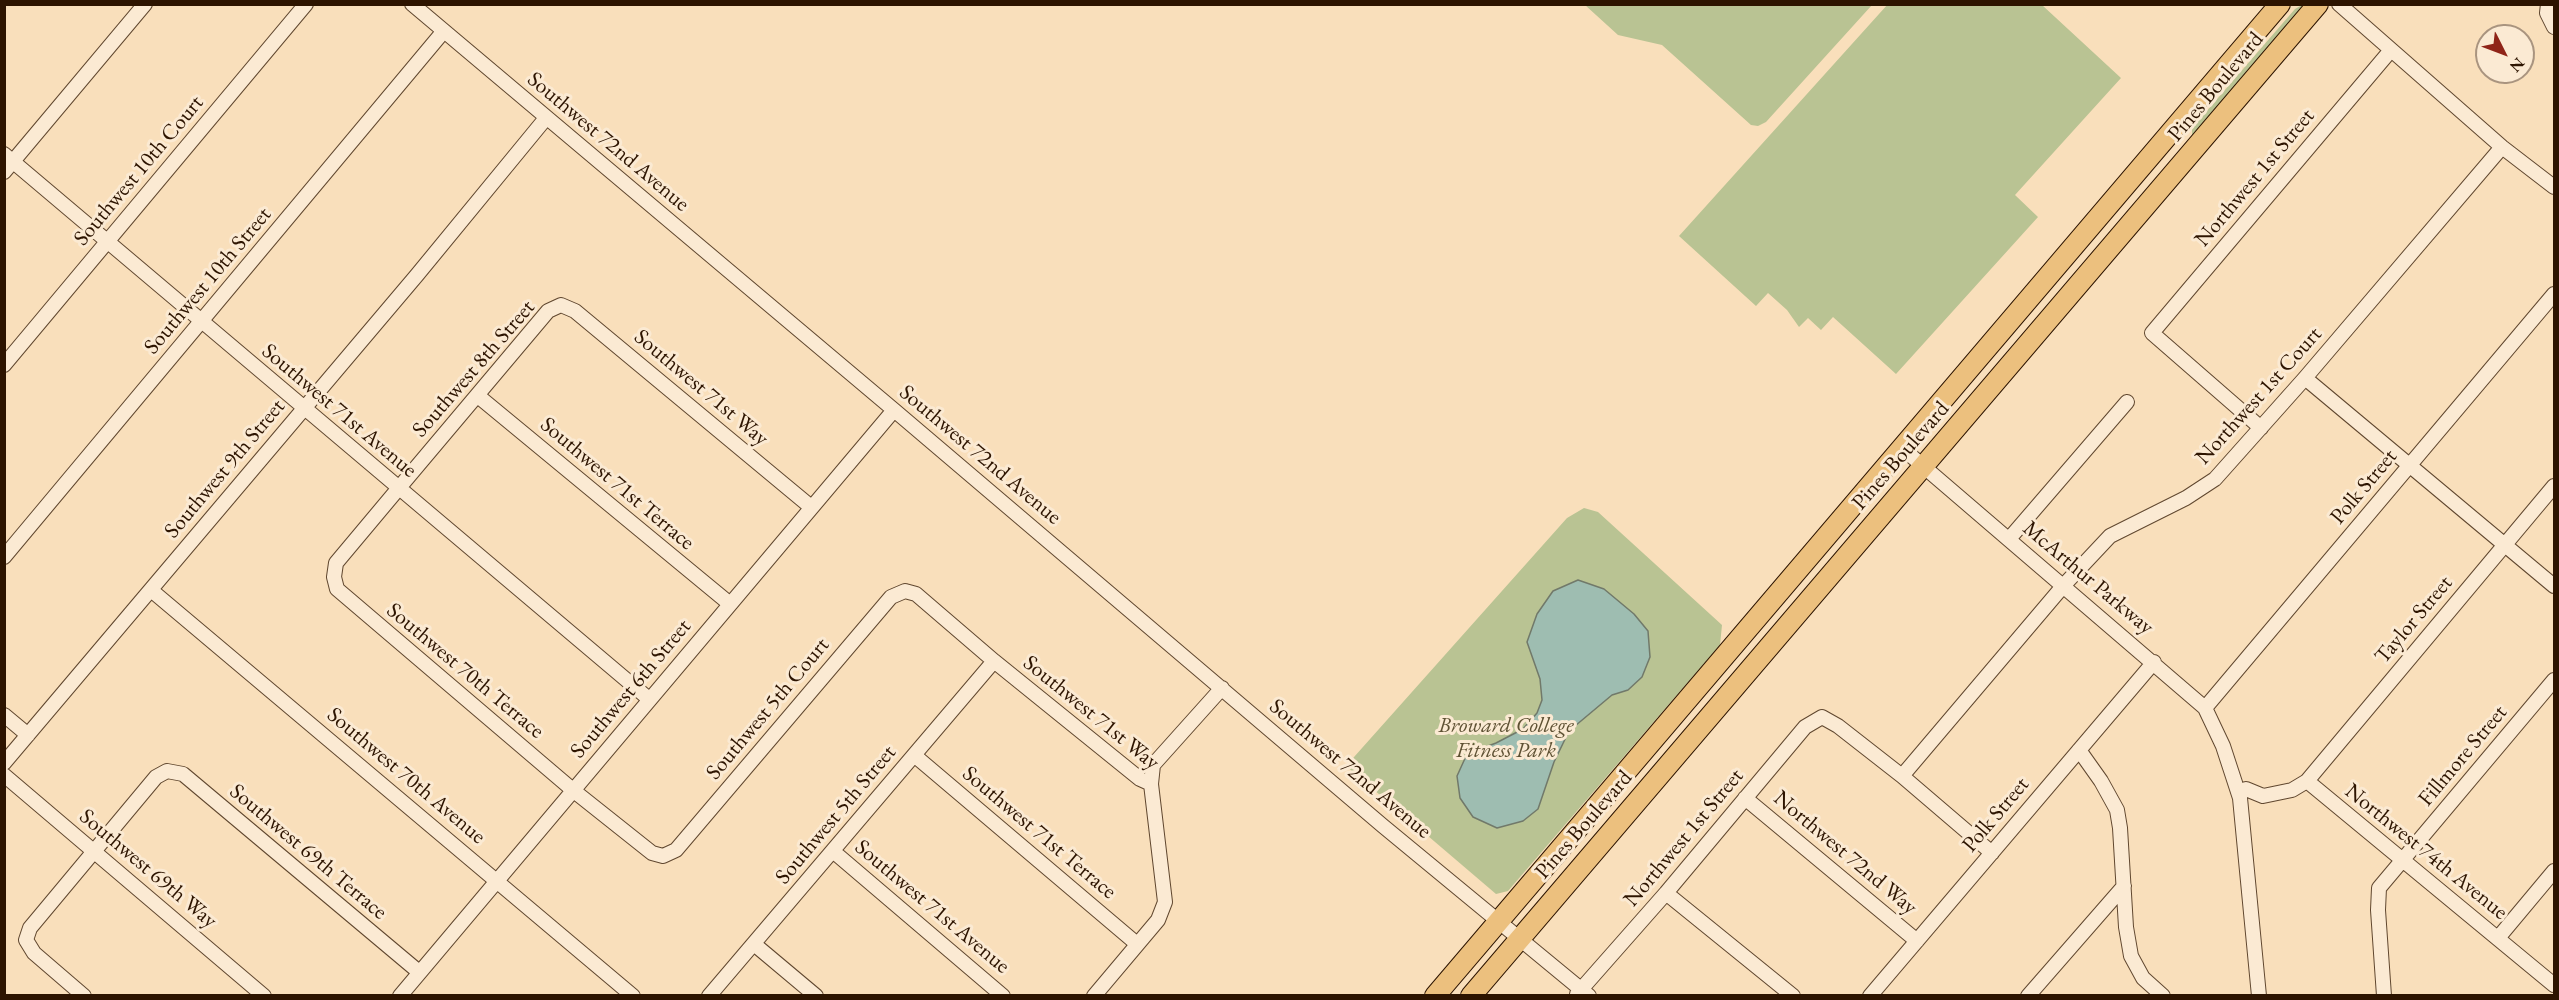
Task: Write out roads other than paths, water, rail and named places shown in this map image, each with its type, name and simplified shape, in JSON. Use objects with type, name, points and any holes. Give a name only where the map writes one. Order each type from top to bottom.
[{"type":"highway","name":"Pines Boulevard","points":[[1434,996],[2280,4]]},
{"type":"highway","name":"Pines Boulevard","points":[[1471,996],[2318,4]]},
{"type":"highway","points":[[1743,633],[1751,652],[1751,668]]},
{"type":"street","points":[[7,162],[145,4]]},
{"type":"street","name":"Southwest 10th Court","points":[[4,365],[306,4]]},
{"type":"street","name":"Southwest 72nd Avenue","points":[[412,4],[1582,993]]},
{"type":"street","points":[[2339,4],[2502,147],[2554,188]]},
{"type":"street","points":[[2547,9],[2554,27]]},
{"type":"street","name":"Southwest 10th Street","points":[[4,557],[443,32]]},
{"type":"street","name":"Northwest 1st Street","points":[[2261,428],[2152,333],[2391,50]]},
{"type":"street","name":"Southwest 9th Street","points":[[4,763],[417,275],[546,118]]},
{"type":"street","name":"Northwest 1st Court","points":[[1902,776],[2064,585],[2110,536],[2186,498],[2215,480],[2502,147]]},
{"type":"street","name":"Southwest 71st Avenue","points":[[7,162],[107,242],[649,699]]},
{"type":"street","name":"Polk Street","points":[[2205,708],[2554,294]]},
{"type":"street","name":"Southwest 8th Street","points":[[334,577],[336,563],[548,311],[561,305]]},
{"type":"street","name":"Southwest 71st Way","points":[[561,305],[575,311],[811,507]]},
{"type":"street","points":[[2305,378],[2554,586]]},
{"type":"street","name":"Southwest 71st Terrace","points":[[478,396],[730,604]]},
{"type":"street","points":[[2009,538],[2127,402]]},
{"type":"street","name":"Southwest 6th Street","points":[[400,996],[894,410]]},
{"type":"street","name":"McArthur Parkway","points":[[1902,448],[2205,708],[2227,757],[2244,809]]},
{"type":"street","name":"Taylor Street","points":[[2307,781],[2554,486]]},
{"type":"street","name":"Southwest 70th Terrace","points":[[334,577],[337,589],[574,791],[652,853],[663,856]]},
{"type":"street","name":"Southwest 70th Avenue","points":[[151,590],[633,996]]},
{"type":"street","name":"Southwest 71st Way","points":[[904,591],[916,594],[994,661],[1140,779],[1151,784],[1165,902],[1158,920],[1094,996]]},
{"type":"street","name":"Southwest 5th Court","points":[[663,856],[676,850],[891,597],[904,591]]},
{"type":"street","name":"Southwest 5th Street","points":[[709,996],[834,852],[994,661]]},
{"type":"street","name":"Polk Street","points":[[1870,996],[2154,662]]},
{"type":"street","name":"Fillmore Street","points":[[2384,996],[2378,910],[2379,888],[2554,680]]},
{"type":"street","points":[[1151,784],[1153,765],[1222,688]]},
{"type":"street","points":[[4,715],[28,735]]},
{"type":"street","name":"Northwest 1st Street","points":[[1582,993],[1805,728],[1822,717],[1838,726],[1902,776]]},
{"type":"street","points":[[2079,750],[2101,781],[2117,810],[2126,927],[2131,956],[2144,978],[2163,996]]},
{"type":"street","name":"Southwest 71st Terrace","points":[[914,755],[1137,944]]},
{"type":"street","name":"McArthur Parkway","points":[[2227,757],[2237,765],[2246,789],[2243,825],[2259,996]]},
{"type":"street","name":"Southwest 69th Terrace","points":[[94,850],[156,777],[167,771],[183,774],[419,972]]},
{"type":"street","name":"Southwest 69th Way","points":[[4,776],[264,996]]},
{"type":"street","points":[[1902,776],[1992,853]]},
{"type":"street","points":[[2246,789],[2263,796],[2292,790],[2307,781]]},
{"type":"street","name":"Northwest 74th Avenue","points":[[2307,781],[2554,985]]},
{"type":"street","points":[[2244,809],[2257,804],[2263,796]]},
{"type":"street","name":"Northwest 72nd Way","points":[[1745,798],[1917,941]]},
{"type":"street","points":[[84,996],[34,953],[26,940],[30,928],[94,850]]},
{"type":"street","name":"Southwest 71st Avenue","points":[[834,852],[1003,996]]},
{"type":"street","points":[[2498,938],[2554,871]]},
{"type":"street","points":[[2028,996],[2124,886]]},
{"type":"street","points":[[1666,893],[1793,996]]},
{"type":"street","points":[[754,944],[816,996]]},
{"type":"park label","name":"Broward College Fitness Park","points":[[1506,738]]}]
